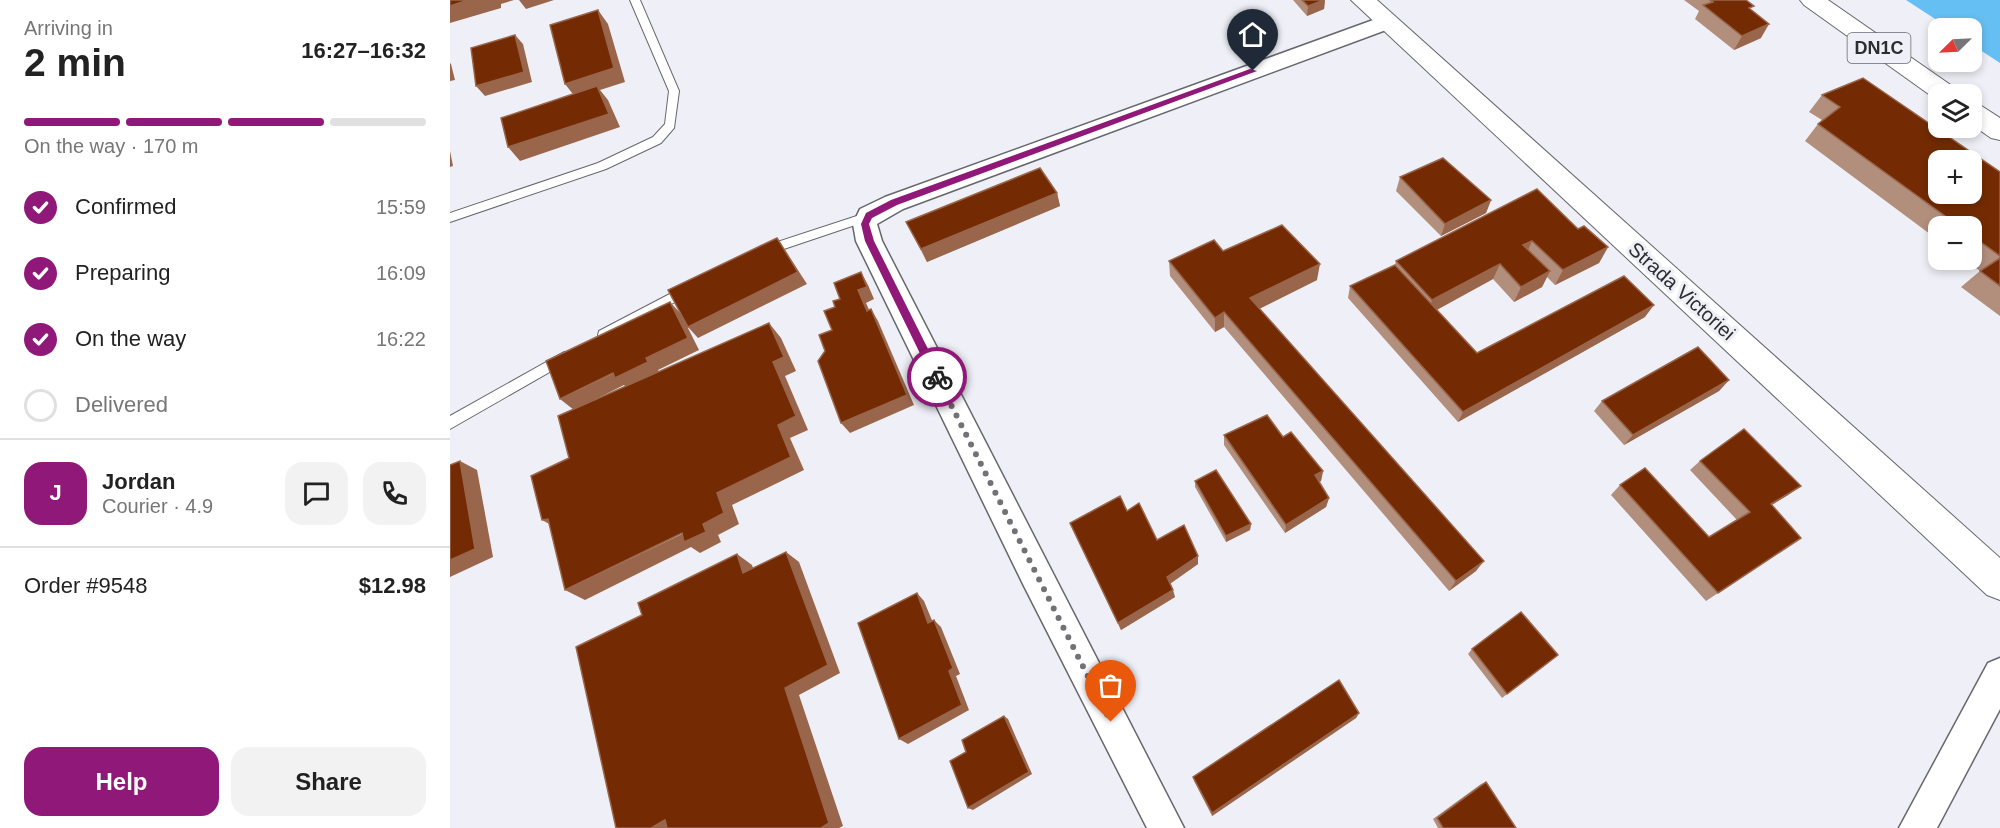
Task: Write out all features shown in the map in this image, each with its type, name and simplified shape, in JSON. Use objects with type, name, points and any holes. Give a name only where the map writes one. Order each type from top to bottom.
[{"type":"street","name":"Strada Victoriei","points":[[1363,0],[2000,582]]},
{"type":"street","name":"DN1C","points":[[1812,0],[1932,84]]},
{"type":"street","points":[[1166,828],[1034,573],[869,241],[865,224],[869,216],[894,203],[1387,22]]},
{"type":"street","points":[[1982,119],[2000,131]]},
{"type":"street","points":[[1917,828],[2000,675]]},
{"type":"lane","points":[[450,218],[640,150],[657,140],[670,125],[674,92],[635,0]]},
{"type":"lane","points":[[750,258],[782,243],[869,216]]},
{"type":"lane","points":[[450,423],[698,284]]},
{"type":"water","points":[[1906,0],[2000,0],[2000,63],[1982,51],[1982,18],[1934,18]]},
{"type":"building","points":[[450,0],[468,0],[450,6]]},
{"type":"building","points":[[1302,0],[1324,0],[1308,6]]},
{"type":"building","points":[[1710,0],[1746,0],[1754,6],[1749,8],[1769,24],[1742,36],[1703,5],[1713,2]]},
{"type":"building","points":[[598,10],[614,68],[565,84],[550,25]]},
{"type":"building","points":[[515,35],[524,72],[476,86],[471,48]]},
{"type":"building","points":[[1863,78],[1928,123],[1928,138],[1950,138],[1968,150],[1928,150],[1928,204],[1818,124],[1840,107],[1822,95]]},
{"type":"building","points":[[597,86],[609,114],[508,147],[501,118]]},
{"type":"building","points":[[1443,158],[1491,200],[1445,224],[1400,177]]},
{"type":"building","points":[[1982,160],[2000,172],[2000,256],[1982,243],[1982,216],[1945,216],[1929,204],[1982,204]]},
{"type":"building","points":[[1040,168],[1057,193],[921,249],[906,222]]},
{"type":"building","points":[[1537,189],[1578,229],[1584,226],[1608,247],[1563,270],[1532,241],[1523,245],[1550,271],[1521,287],[1500,264],[1432,300],[1396,261]]},
{"type":"building","points":[[1282,225],[1320,264],[1250,298],[1484,561],[1456,581],[1224,312],[1215,318],[1169,261],[1214,240],[1223,251]]},
{"type":"building","points":[[777,238],[798,272],[688,327],[668,290]]},
{"type":"building","points":[[2000,258],[2000,286],[1980,271]]},
{"type":"building","points":[[1395,265],[1477,353],[1624,276],[1654,305],[1463,412],[1350,286]]},
{"type":"building","points":[[861,272],[867,287],[858,290],[867,311],[871,309],[907,395],[841,423],[818,361],[825,351],[819,335],[832,330],[824,311],[835,307],[833,301],[840,299],[834,283]]},
{"type":"building","points":[[670,302],[688,338],[646,358],[648,362],[615,378],[613,373],[560,399],[546,361]]},
{"type":"building","points":[[769,323],[784,357],[773,362],[796,416],[778,425],[791,457],[717,493],[724,513],[703,524],[706,532],[684,542],[682,533],[565,590],[548,519],[542,520],[531,476],[569,458],[558,416]]},
{"type":"building","points":[[1698,347],[1729,380],[1633,435],[1602,401]]},
{"type":"building","points":[[1267,415],[1283,437],[1291,432],[1323,471],[1315,475],[1329,498],[1286,525],[1224,435]]},
{"type":"building","points":[[1744,429],[1801,486],[1771,504],[1801,538],[1718,593],[1620,485],[1645,468],[1709,537],[1750,512],[1700,461]]},
{"type":"building","points":[[460,461],[475,549],[450,560],[450,465]]},
{"type":"building","points":[[1216,470],[1251,524],[1226,536],[1195,481]]},
{"type":"building","points":[[1120,496],[1127,511],[1139,503],[1157,540],[1184,525],[1198,556],[1167,577],[1173,590],[1118,623],[1070,523]]},
{"type":"building","points":[[786,552],[828,665],[785,688],[829,823],[821,828],[667,828],[665,820],[651,828],[616,828],[576,647],[642,615],[638,603],[737,554],[743,573]]},
{"type":"building","points":[[917,593],[928,623],[934,620],[953,668],[949,671],[962,705],[899,739],[858,623]]},
{"type":"building","points":[[1521,612],[1558,655],[1507,694],[1472,649]]},
{"type":"building","points":[[1339,680],[1359,713],[1212,813],[1193,777]]},
{"type":"building","points":[[1004,716],[1029,772],[968,808],[950,761],[966,752],[962,740]]},
{"type":"building","points":[[1486,782],[1516,828],[1443,828],[1437,818]]},
{"type":"way so far","points":[[937,377],[1111,722]]},
{"type":"route","points":[[937,377],[869,241],[865,224],[869,216],[894,203],[1253,71]]}]
